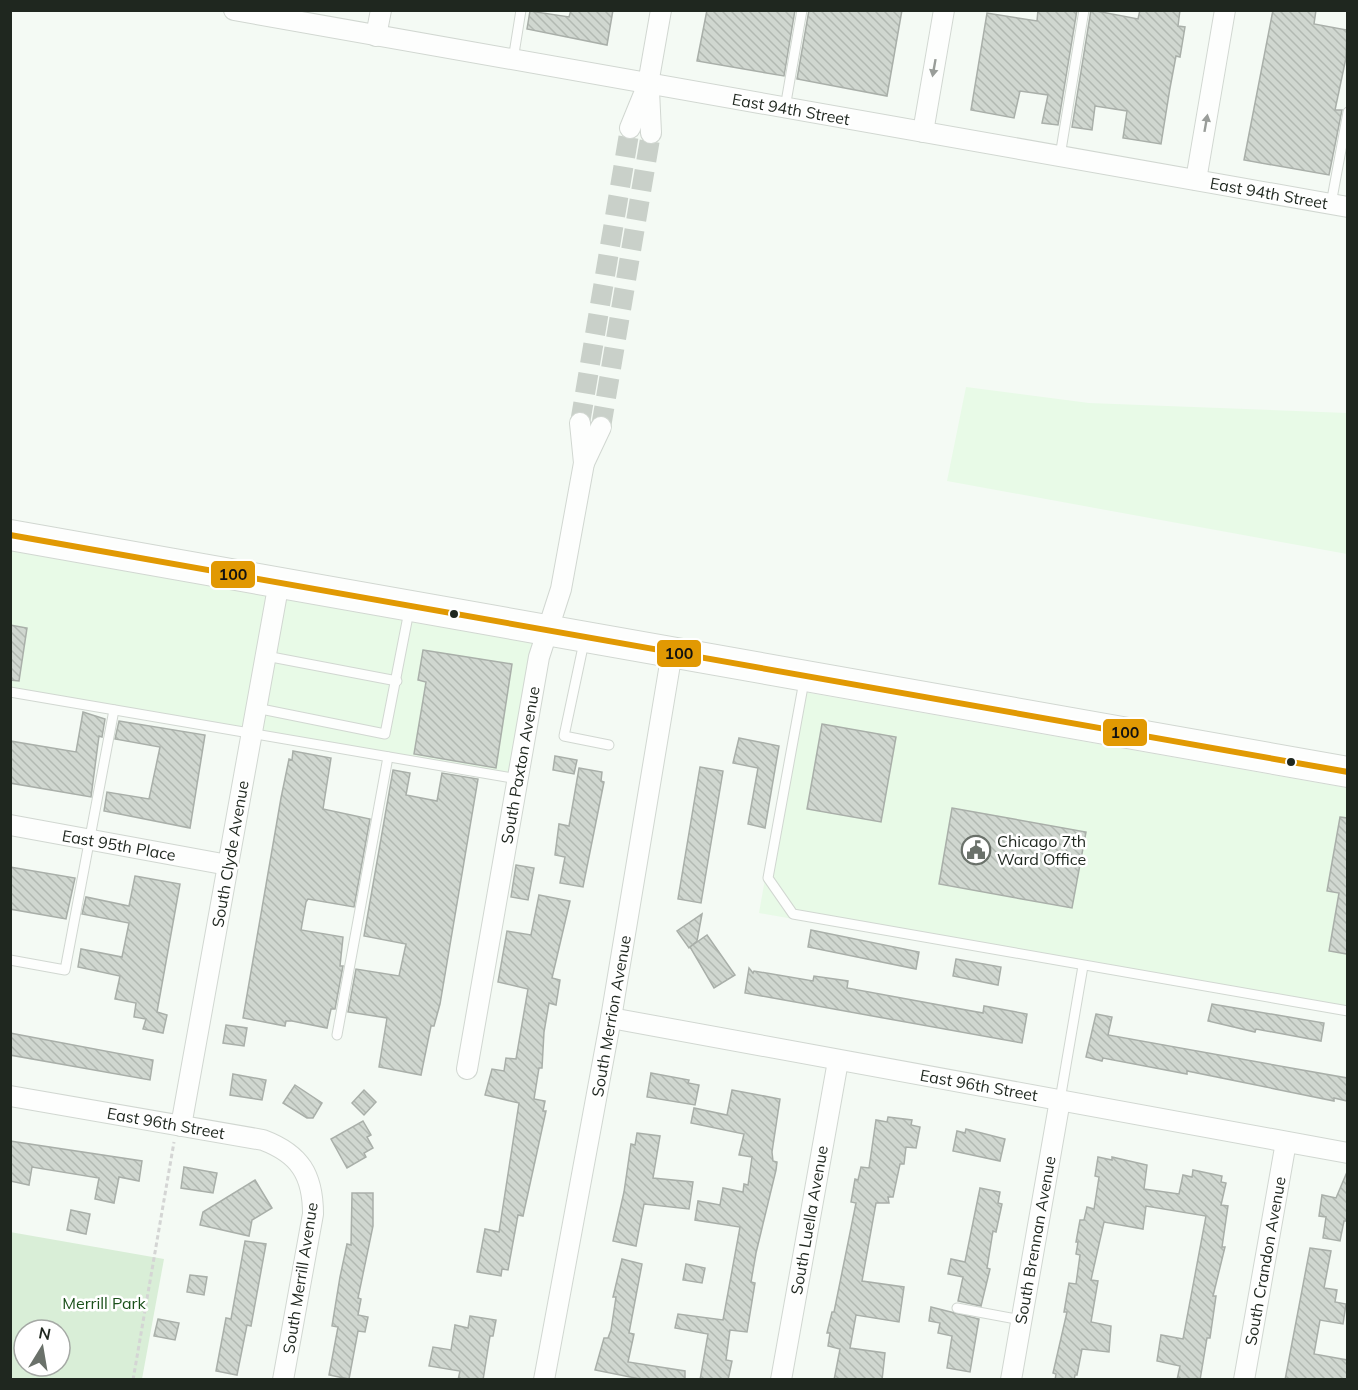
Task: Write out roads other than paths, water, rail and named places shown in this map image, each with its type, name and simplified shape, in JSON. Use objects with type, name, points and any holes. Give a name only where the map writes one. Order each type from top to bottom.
[{"type":"main road","points":[[10,535],[1347,772]]},
{"type":"street","points":[[376,36],[381,10]]},
{"type":"street","points":[[630,128],[648,84],[661,10]]},
{"type":"street","points":[[923,132],[944,10]]},
{"type":"street","points":[[1196,180],[1225,10]]},
{"type":"street","name":"East 94th Street","points":[[238,11],[1339,206]]},
{"type":"street","points":[[648,84],[651,133]]},
{"type":"street","name":"South Paxton Avenue","points":[[580,423],[584,463]]},
{"type":"street","name":"South Paxton Avenue","points":[[467,1069],[539,657],[561,589],[584,463],[601,427]]},
{"type":"street","name":"South Clyde Avenue","points":[[178,1132],[279,582]]},
{"type":"street","name":"South Merrion Avenue","points":[[544,1380],[611,1018],[672,652]]},
{"type":"street","name":"East 95th Place","points":[[10,825],[228,865]]},
{"type":"street","name":"East 96th Street","points":[[611,1018],[1347,1153]]},
{"type":"street","name":"South Luella Avenue","points":[[781,1380],[838,1060]]},
{"type":"street","name":"East 96th Street","points":[[10,1096],[178,1132],[263,1140],[283,1148],[295,1159],[308,1177]]},
{"type":"street","name":"South Brennan Avenue","points":[[1011,1380],[1060,1100]]},
{"type":"street","name":"South Crandon Avenue","points":[[1244,1380],[1286,1142]]},
{"type":"street","name":"South Merrill Avenue","points":[[283,1380],[313,1214],[313,1196],[308,1177]]},
{"type":"lane","points":[[513,60],[521,10]]},
{"type":"lane","points":[[785,108],[802,10]]},
{"type":"lane","points":[[1060,156],[1084,10]]},
{"type":"lane","points":[[1339,206],[1347,112]]},
{"type":"lane","points":[[256,708],[385,734],[410,606]]},
{"type":"lane","points":[[585,637],[564,736],[609,745]]},
{"type":"lane","points":[[266,656],[397,681]]},
{"type":"lane","points":[[804,676],[768,878],[793,914],[1347,1011]]},
{"type":"lane","points":[[10,692],[518,779]]},
{"type":"lane","points":[[10,960],[65,970],[114,710]]},
{"type":"lane","points":[[337,1035],[388,757]]},
{"type":"lane","points":[[1060,1100],[1083,966]]},
{"type":"lane","points":[[957,1308],[1021,1320]]},
{"type":"tunnel","points":[[580,423],[630,128]]},
{"type":"tunnel","points":[[601,427],[651,133]]},
{"type":"place","name":"Chicago 7th Ward Office","points":[[976,850]]},
{"type":"park label","name":"Merrill Park","points":[[104,1303]]}]
